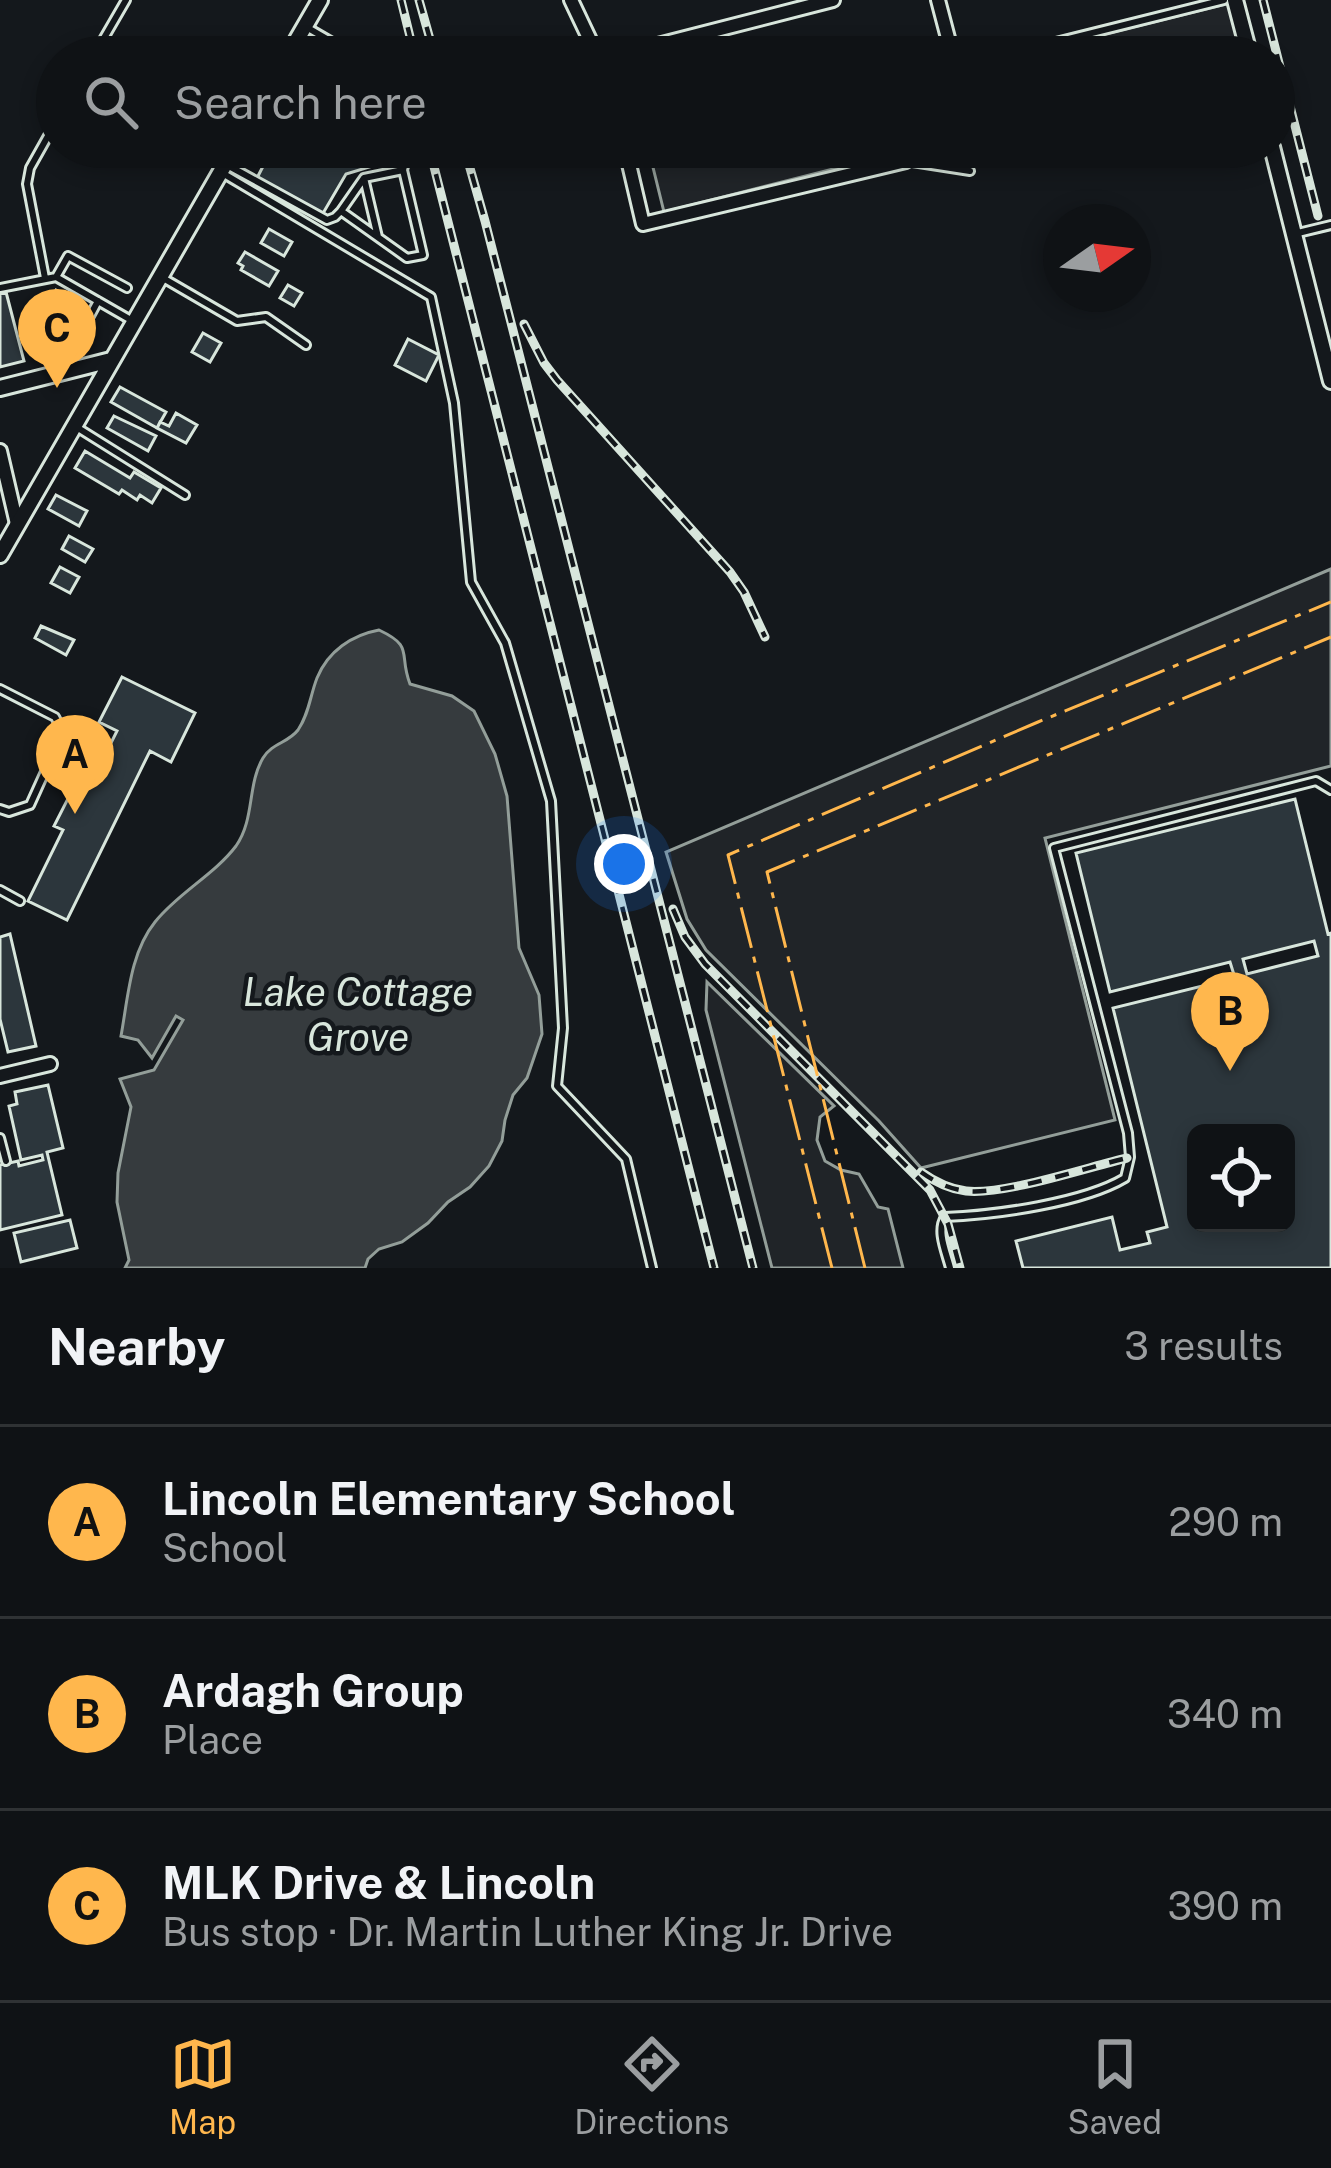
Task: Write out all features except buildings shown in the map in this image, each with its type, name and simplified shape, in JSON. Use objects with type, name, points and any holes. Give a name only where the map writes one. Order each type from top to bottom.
[{"type":"street","points":[[299,36],[320,0]]},
{"type":"street","points":[[572,0],[588,36]]},
{"type":"street","points":[[693,36],[833,0]]},
{"type":"street","points":[[938,0],[947,36]]},
{"type":"street","points":[[1235,0],[1244,36]]},
{"type":"street","points":[[0,555],[224,168]]},
{"type":"street","points":[[632,168],[643,224],[877,168]]},
{"type":"street","points":[[1277,168],[1331,381]]},
{"type":"street","points":[[0,388],[111,360]]},
{"type":"street","points":[[0,452],[5,495],[17,524]]},
{"type":"street","points":[[0,1076],[50,1064]]},
{"type":"lane","points":[[105,36],[126,0]]},
{"type":"lane","points":[[1080,36],[1224,0]]},
{"type":"lane","points":[[305,26],[322,36]]},
{"type":"lane","points":[[36,157],[27,184],[46,278]]},
{"type":"lane","points":[[224,168],[327,220],[341,211],[364,178],[403,170],[423,255],[406,258],[341,211]]},
{"type":"lane","points":[[224,168],[431,297],[454,403],[471,582],[505,643],[550,801],[563,1028],[557,1086],[626,1159],[652,1268]]},
{"type":"lane","points":[[951,168],[970,171]]},
{"type":"lane","points":[[364,178],[378,237]]},
{"type":"lane","points":[[1294,234],[1331,225]]},
{"type":"lane","points":[[56,277],[68,256],[127,288]]},
{"type":"lane","points":[[0,288],[56,277],[135,322]]},
{"type":"lane","points":[[161,277],[238,322],[266,317],[306,345]]},
{"type":"lane","points":[[60,374],[98,301]]},
{"type":"lane","points":[[75,426],[185,495]]},
{"type":"lane","points":[[0,689],[55,717],[63,733],[31,805],[9,812],[0,808]]},
{"type":"lane","points":[[950,1268],[942,1238],[945,1217],[991,1215],[1106,1189],[1125,1178],[1128,1133],[1054,848],[1316,781],[1331,790]]},
{"type":"lane","points":[[0,890],[20,901]]},
{"type":"lane","points":[[0,1138],[6,1161]]},
{"type":"shaded area","points":[[1230,3],[1238,36],[1097,36]]},
{"type":"shaded area","points":[[653,168],[837,168],[664,212]]},
{"type":"shaded area","points":[[1331,569],[1331,766],[1045,838],[1115,1120],[921,1168],[706,950],[687,919],[666,852]]},
{"type":"shaded area","points":[[707,982],[834,1106],[820,1117],[817,1140],[825,1161],[859,1174],[878,1207],[888,1209],[903,1268],[772,1268],[706,1010]]},
{"type":"water","name":"Lake Cottage Grove","points":[[379,630],[401,646],[410,684],[452,696],[474,711],[495,754],[507,796],[519,948],[539,995],[542,1034],[527,1078],[513,1095],[502,1141],[489,1166],[470,1187],[402,1242],[379,1249],[365,1268],[125,1268],[129,1260],[117,1202],[118,1173],[131,1107],[120,1079],[154,1070],[183,1020],[176,1016],[152,1058],[138,1040],[121,1036],[140,948],[164,912],[236,846],[263,758],[298,730],[317,678],[334,652],[350,640]]},
{"type":"railway","points":[[401,0],[410,36]]},
{"type":"railway","points":[[419,0],[429,36]]},
{"type":"railway","points":[[1263,0],[1272,36]]},
{"type":"railway","points":[[1295,126],[1318,216]]},
{"type":"railway","points":[[434,168],[714,1268]]},
{"type":"railway","points":[[470,168],[753,1268]]},
{"type":"railway","points":[[524,324],[557,380],[730,572],[765,637]]},
{"type":"railway","points":[[673,909],[685,937],[705,964],[930,1190],[948,1224],[960,1268]]},
{"type":"railway","points":[[921,1172],[954,1189],[982,1191],[1127,1158]]},
{"type":"power","points":[[832,1268],[728,855],[1331,602]]},
{"type":"power","points":[[865,1268],[767,872],[1331,637]]},
{"type":"place","name":"MLK Drive & Lincoln","points":[[57,388]]},
{"type":"place","name":"Lincoln Elementary School","points":[[75,814]]},
{"type":"place","name":"Ardagh Group","points":[[1230,1071]]}]
